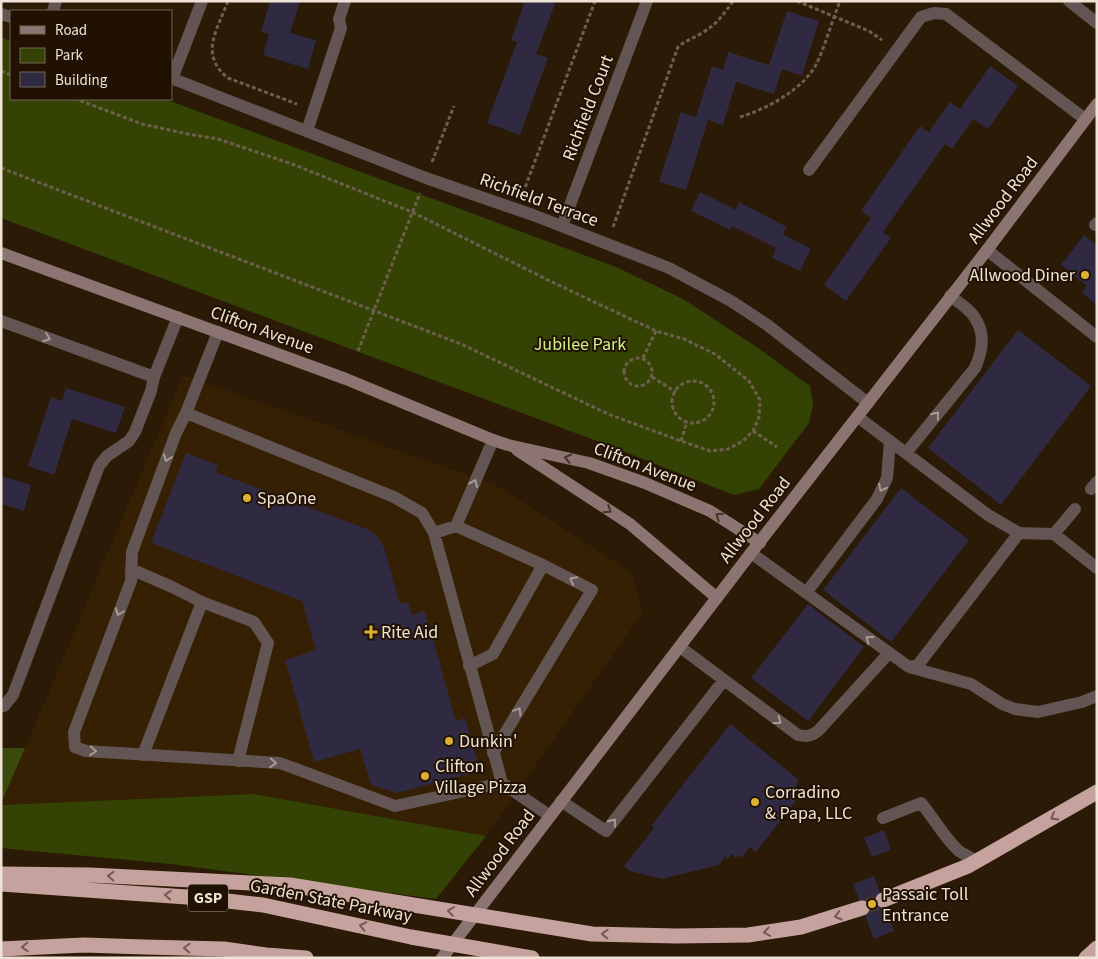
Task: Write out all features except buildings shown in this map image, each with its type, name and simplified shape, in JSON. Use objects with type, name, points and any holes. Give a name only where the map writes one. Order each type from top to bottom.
[{"type":"highway","points":[[883,900],[968,866],[1097,792]]},
{"type":"highway","points":[[1,874],[90,874],[290,885],[592,934],[748,935],[801,927],[862,908]]},
{"type":"highway","name":"Garden State Parkway","points":[[1,884],[201,898],[263,905],[411,937],[532,958]]},
{"type":"highway","points":[[1,949],[84,945],[224,949],[306,958]]},
{"type":"highway","points":[[1086,958],[1097,948]]},
{"type":"main road","name":"Allwood Road","points":[[442,958],[1097,104]]},
{"type":"main road","name":"Clifton Avenue","points":[[1,253],[346,379],[493,440],[590,463],[645,484],[710,510],[760,543]]},
{"type":"main road","name":"Clifton Avenue","points":[[508,445],[630,524],[717,598]]},
{"type":"street","points":[[172,78],[202,1]]},
{"type":"street","points":[[307,131],[341,28],[339,19],[345,1]]},
{"type":"street","name":"Richfield Court","points":[[562,226],[647,1]]},
{"type":"street","points":[[1069,1],[1097,23]]},
{"type":"street","points":[[809,170],[922,17],[934,13],[946,14],[1085,119]]},
{"type":"street","name":"Richfield Terrace","points":[[172,78],[426,178],[562,226],[669,268],[731,302],[766,324],[868,403]]},
{"type":"street","points":[[986,250],[1097,337]]},
{"type":"street","points":[[906,453],[974,368],[981,353],[982,337],[975,317],[950,296]]},
{"type":"street","points":[[1,706],[4,706],[13,694],[99,466],[107,456],[129,441],[135,432],[178,317]]},
{"type":"street","points":[[1,321],[154,377]]},
{"type":"street","points":[[218,332],[186,413],[176,433],[132,552],[130,581],[74,732],[75,747],[86,751],[280,763],[395,806],[502,783]]},
{"type":"street","points":[[186,413],[394,497],[422,514],[434,533],[502,783],[550,816]]},
{"type":"street","points":[[858,417],[988,514],[1019,533],[1054,534],[1097,568]]},
{"type":"street","points":[[456,526],[493,440]]},
{"type":"street","points":[[806,593],[877,499],[887,478],[890,441]]},
{"type":"street","points":[[1054,534],[1075,509]]},
{"type":"street","points":[[434,533],[456,526],[592,590],[493,753]]},
{"type":"street","points":[[909,667],[918,665],[1019,533]]},
{"type":"street","points":[[751,553],[909,667],[971,684],[1002,704],[1015,709],[1038,712],[1082,702],[1097,696]]},
{"type":"street","points":[[469,666],[493,654],[542,565]]},
{"type":"street","points":[[131,569],[172,586],[202,602],[254,622],[268,643],[238,761]]},
{"type":"street","points":[[144,755],[202,602]]},
{"type":"street","points":[[680,647],[798,736],[806,737],[813,735],[819,730],[889,653]]},
{"type":"street","points":[[561,801],[606,832],[724,680]]},
{"type":"street","points":[[883,818],[921,803],[943,833],[959,850],[977,861]]},
{"type":"path","points":[[228,1],[211,47],[215,65],[219,71],[228,78],[314,110]]},
{"type":"path","points":[[517,210],[595,1]]},
{"type":"path","points":[[607,244],[678,46],[686,39],[700,34],[715,24],[733,1]]},
{"type":"path","points":[[797,1],[869,31],[897,51]]},
{"type":"path","points":[[740,117],[758,111],[774,102],[799,85],[810,74],[817,63],[840,1]]},
{"type":"path","points":[[1,168],[461,344],[608,414],[681,441],[710,451],[728,449],[743,441],[753,431],[759,417],[760,400],[748,381],[715,354],[684,339],[656,331],[554,283],[412,212],[292,164],[218,139],[142,124],[79,100]]},
{"type":"path","points":[[358,351],[454,106]]},
{"type":"path","points":[[643,358],[656,331]]},
{"type":"path","points":[[643,358],[652,368],[652,377],[649,382],[641,386],[632,385],[626,378],[624,369],[629,361],[643,358]]},
{"type":"path","points":[[652,377],[676,392]]},
{"type":"path","points":[[696,381],[708,387],[714,399],[712,413],[707,418],[694,423],[688,422],[676,414],[673,408],[672,401],[676,392],[683,384],[696,381]]},
{"type":"path","points":[[681,441],[688,422]]},
{"type":"path","points":[[753,431],[777,447]]},
{"type":"shaded area","points":[[183,375],[496,485],[631,572],[643,612],[486,836],[254,794],[1,805]]},
{"type":"green space","name":"Jubilee Park","points":[[1,37],[10,41],[10,100],[168,100],[616,267],[683,299],[755,346],[810,386],[813,404],[809,423],[759,489],[734,495],[605,444],[1,218]]},
{"type":"green space","points":[[1,748],[25,748],[1,804]]},
{"type":"green space","points":[[254,794],[486,836],[436,899],[171,864],[1,848],[1,805]]},
{"type":"tunnel","points":[[862,908],[883,900]]},
{"type":"place","name":"Allwood Diner","points":[[1085,275]]},
{"type":"place","name":"SpaOne","points":[[247,498]]},
{"type":"place","name":"Rite Aid","points":[[371,632]]},
{"type":"place","name":"Dunkin'","points":[[449,741]]},
{"type":"place","name":"Clifton Village Pizza","points":[[425,776]]},
{"type":"place","name":"Corradino & Papa, LLC","points":[[755,802]]},
{"type":"place","name":"Passaic Toll Entrance","points":[[872,904]]}]
